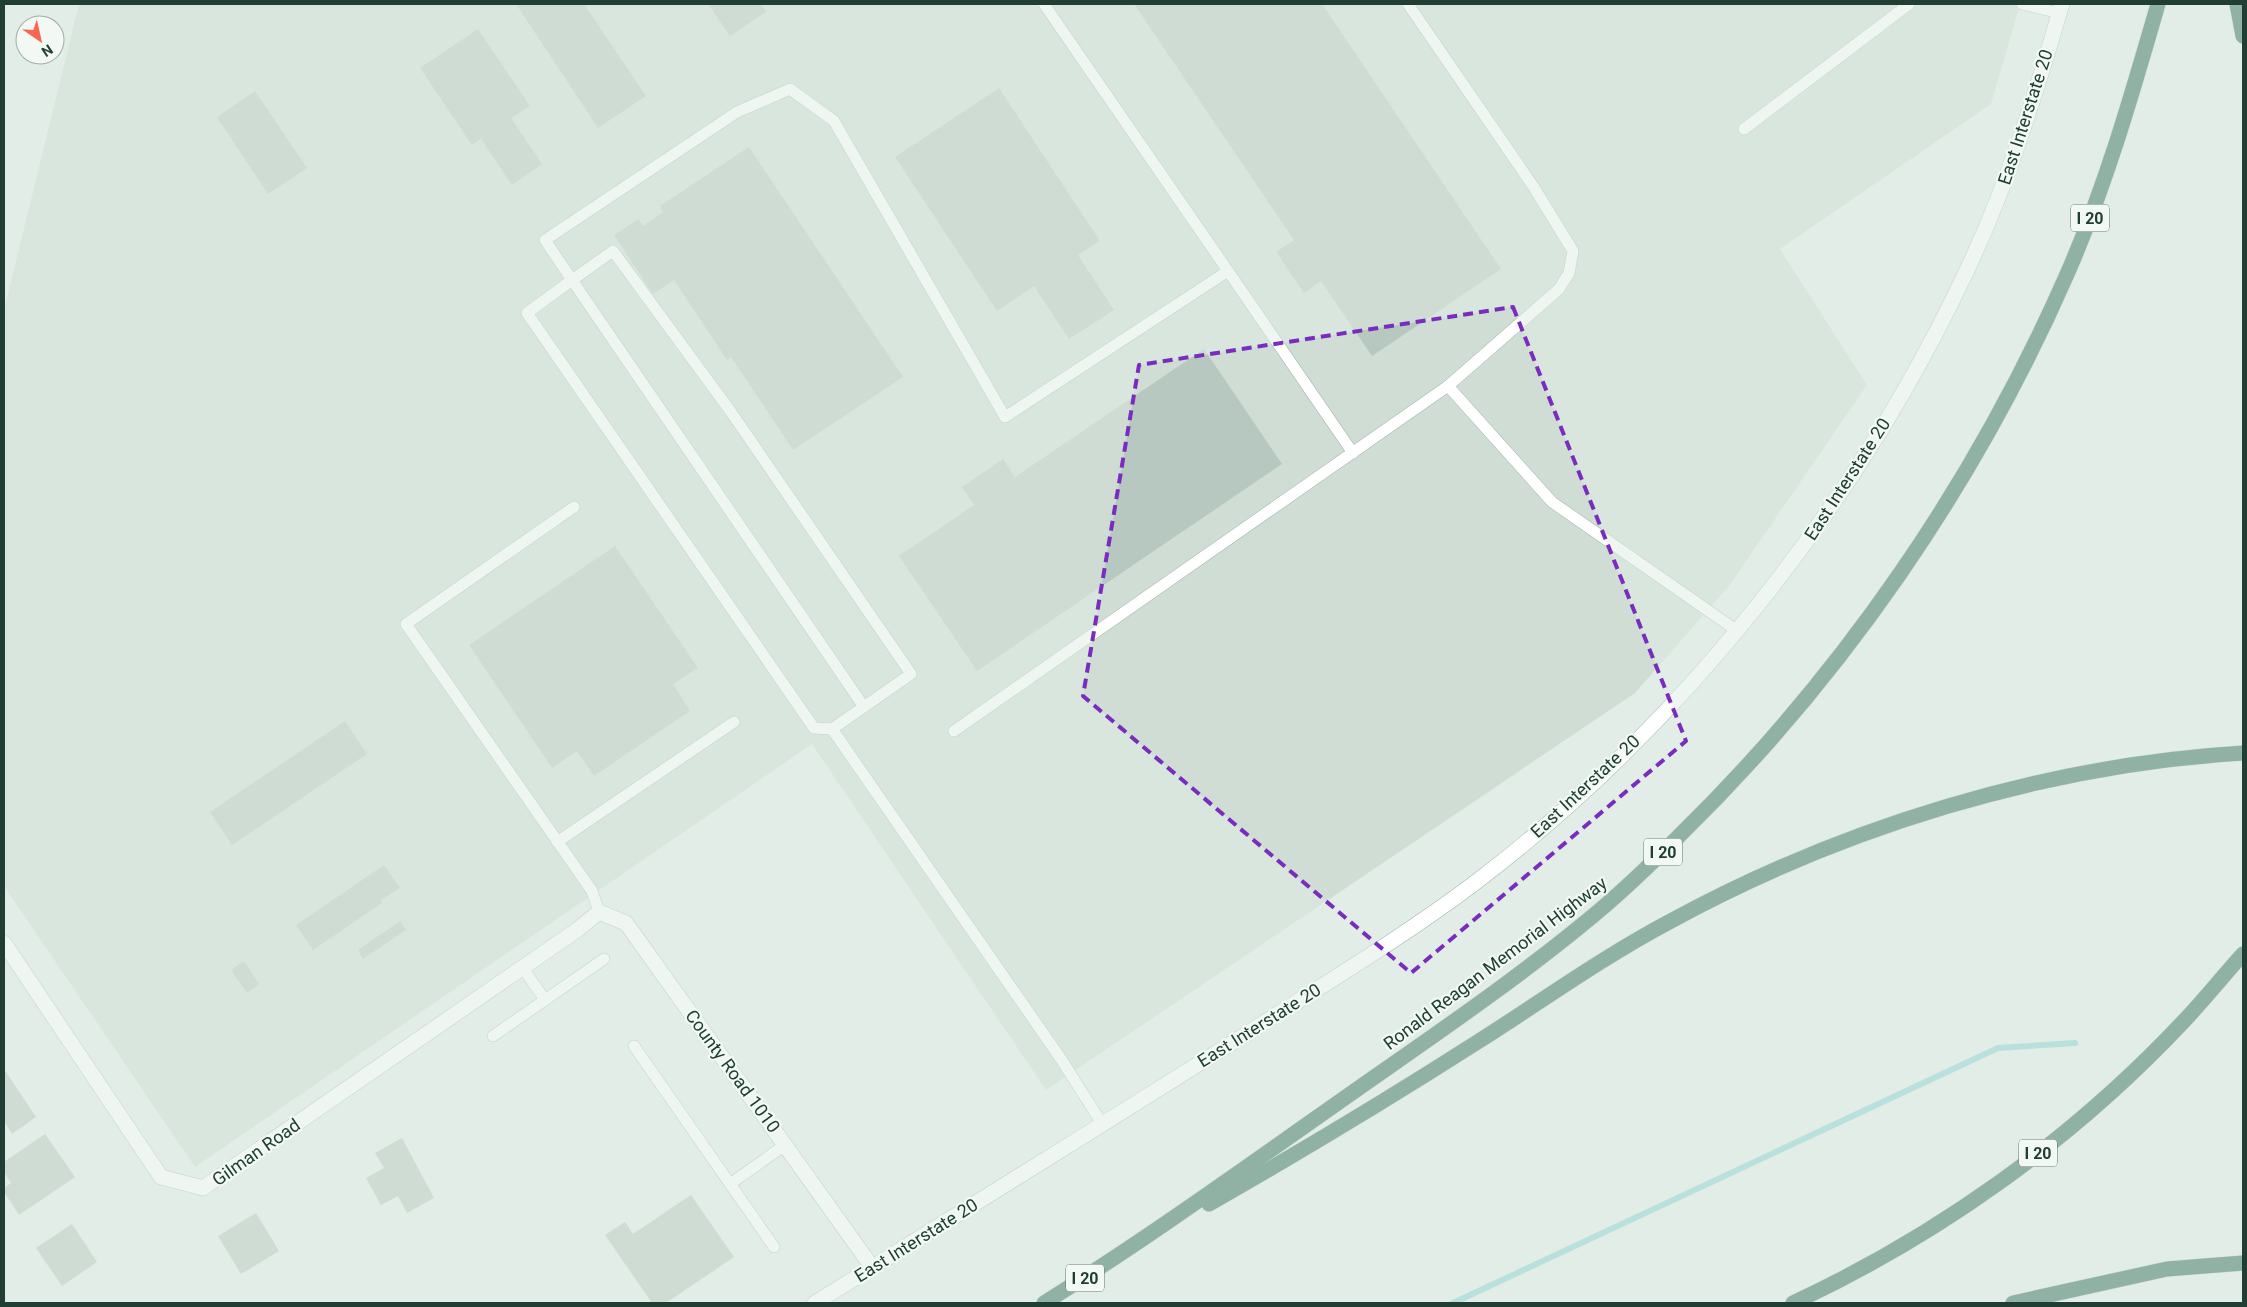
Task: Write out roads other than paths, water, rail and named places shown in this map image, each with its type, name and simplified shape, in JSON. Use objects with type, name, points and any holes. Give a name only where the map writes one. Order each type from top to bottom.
[{"type":"highway","name":"Ronald Reagan Memorial Highway","points":[[1044,1303],[1126,1252],[1525,969],[1594,916],[1721,795],[1774,737],[1904,569],[1999,410],[2050,311],[2097,200],[2123,122],[2158,4]]},
{"type":"highway","points":[[2237,4],[2243,36]]},
{"type":"highway","points":[[1126,1252],[1354,1120],[1666,923],[1726,892],[1864,833],[1931,810],[2075,776],[2200,756],[2243,753]]},
{"type":"highway","name":"I 20","points":[[1793,1303],[1889,1255],[1990,1189],[2052,1142],[2129,1075],[2183,1022],[2243,954]]},
{"type":"highway","points":[[2013,1303],[2167,1269],[2243,1263]]},
{"type":"main road","name":"East Interstate 20","points":[[815,1303],[1103,1125],[1370,955],[1478,880],[1608,769],[1680,695],[1736,630],[1802,548],[1851,476],[1938,329],[1969,266],[1999,195],[2041,76],[2060,8]]},
{"type":"main road","name":"Gilman Road","points":[[4,943],[161,1176],[203,1188],[577,930],[599,912]]},
{"type":"main road","name":"County Road 1010","points":[[599,912],[626,923],[872,1267]]},
{"type":"lane","points":[[1044,4],[1353,453]]},
{"type":"lane","points":[[954,731],[1448,386],[1559,289],[1569,273],[1573,252],[1534,186],[1408,4]]},
{"type":"lane","points":[[1744,129],[1909,4]]},
{"type":"lane","points":[[2022,4],[2060,8]]},
{"type":"lane","points":[[864,707],[545,240],[737,112],[790,89],[834,121],[1005,418],[1228,271]]},
{"type":"lane","points":[[613,251],[731,412],[911,674],[864,707],[832,729],[814,728],[527,313],[613,251]]},
{"type":"lane","points":[[1448,386],[1552,502],[1736,630]]},
{"type":"lane","points":[[574,507],[406,624],[592,891],[599,912]]},
{"type":"lane","points":[[558,842],[734,722]]},
{"type":"lane","points":[[832,729],[1061,1059],[1103,1125]]},
{"type":"lane","points":[[492,1036],[604,959]]},
{"type":"lane","points":[[522,967],[545,1000]]},
{"type":"lane","points":[[634,1046],[774,1247]]},
{"type":"lane","points":[[730,1184],[785,1144]]},
{"type":"waterway","points":[[1453,1303],[1998,1048],[2075,1043]]}]
